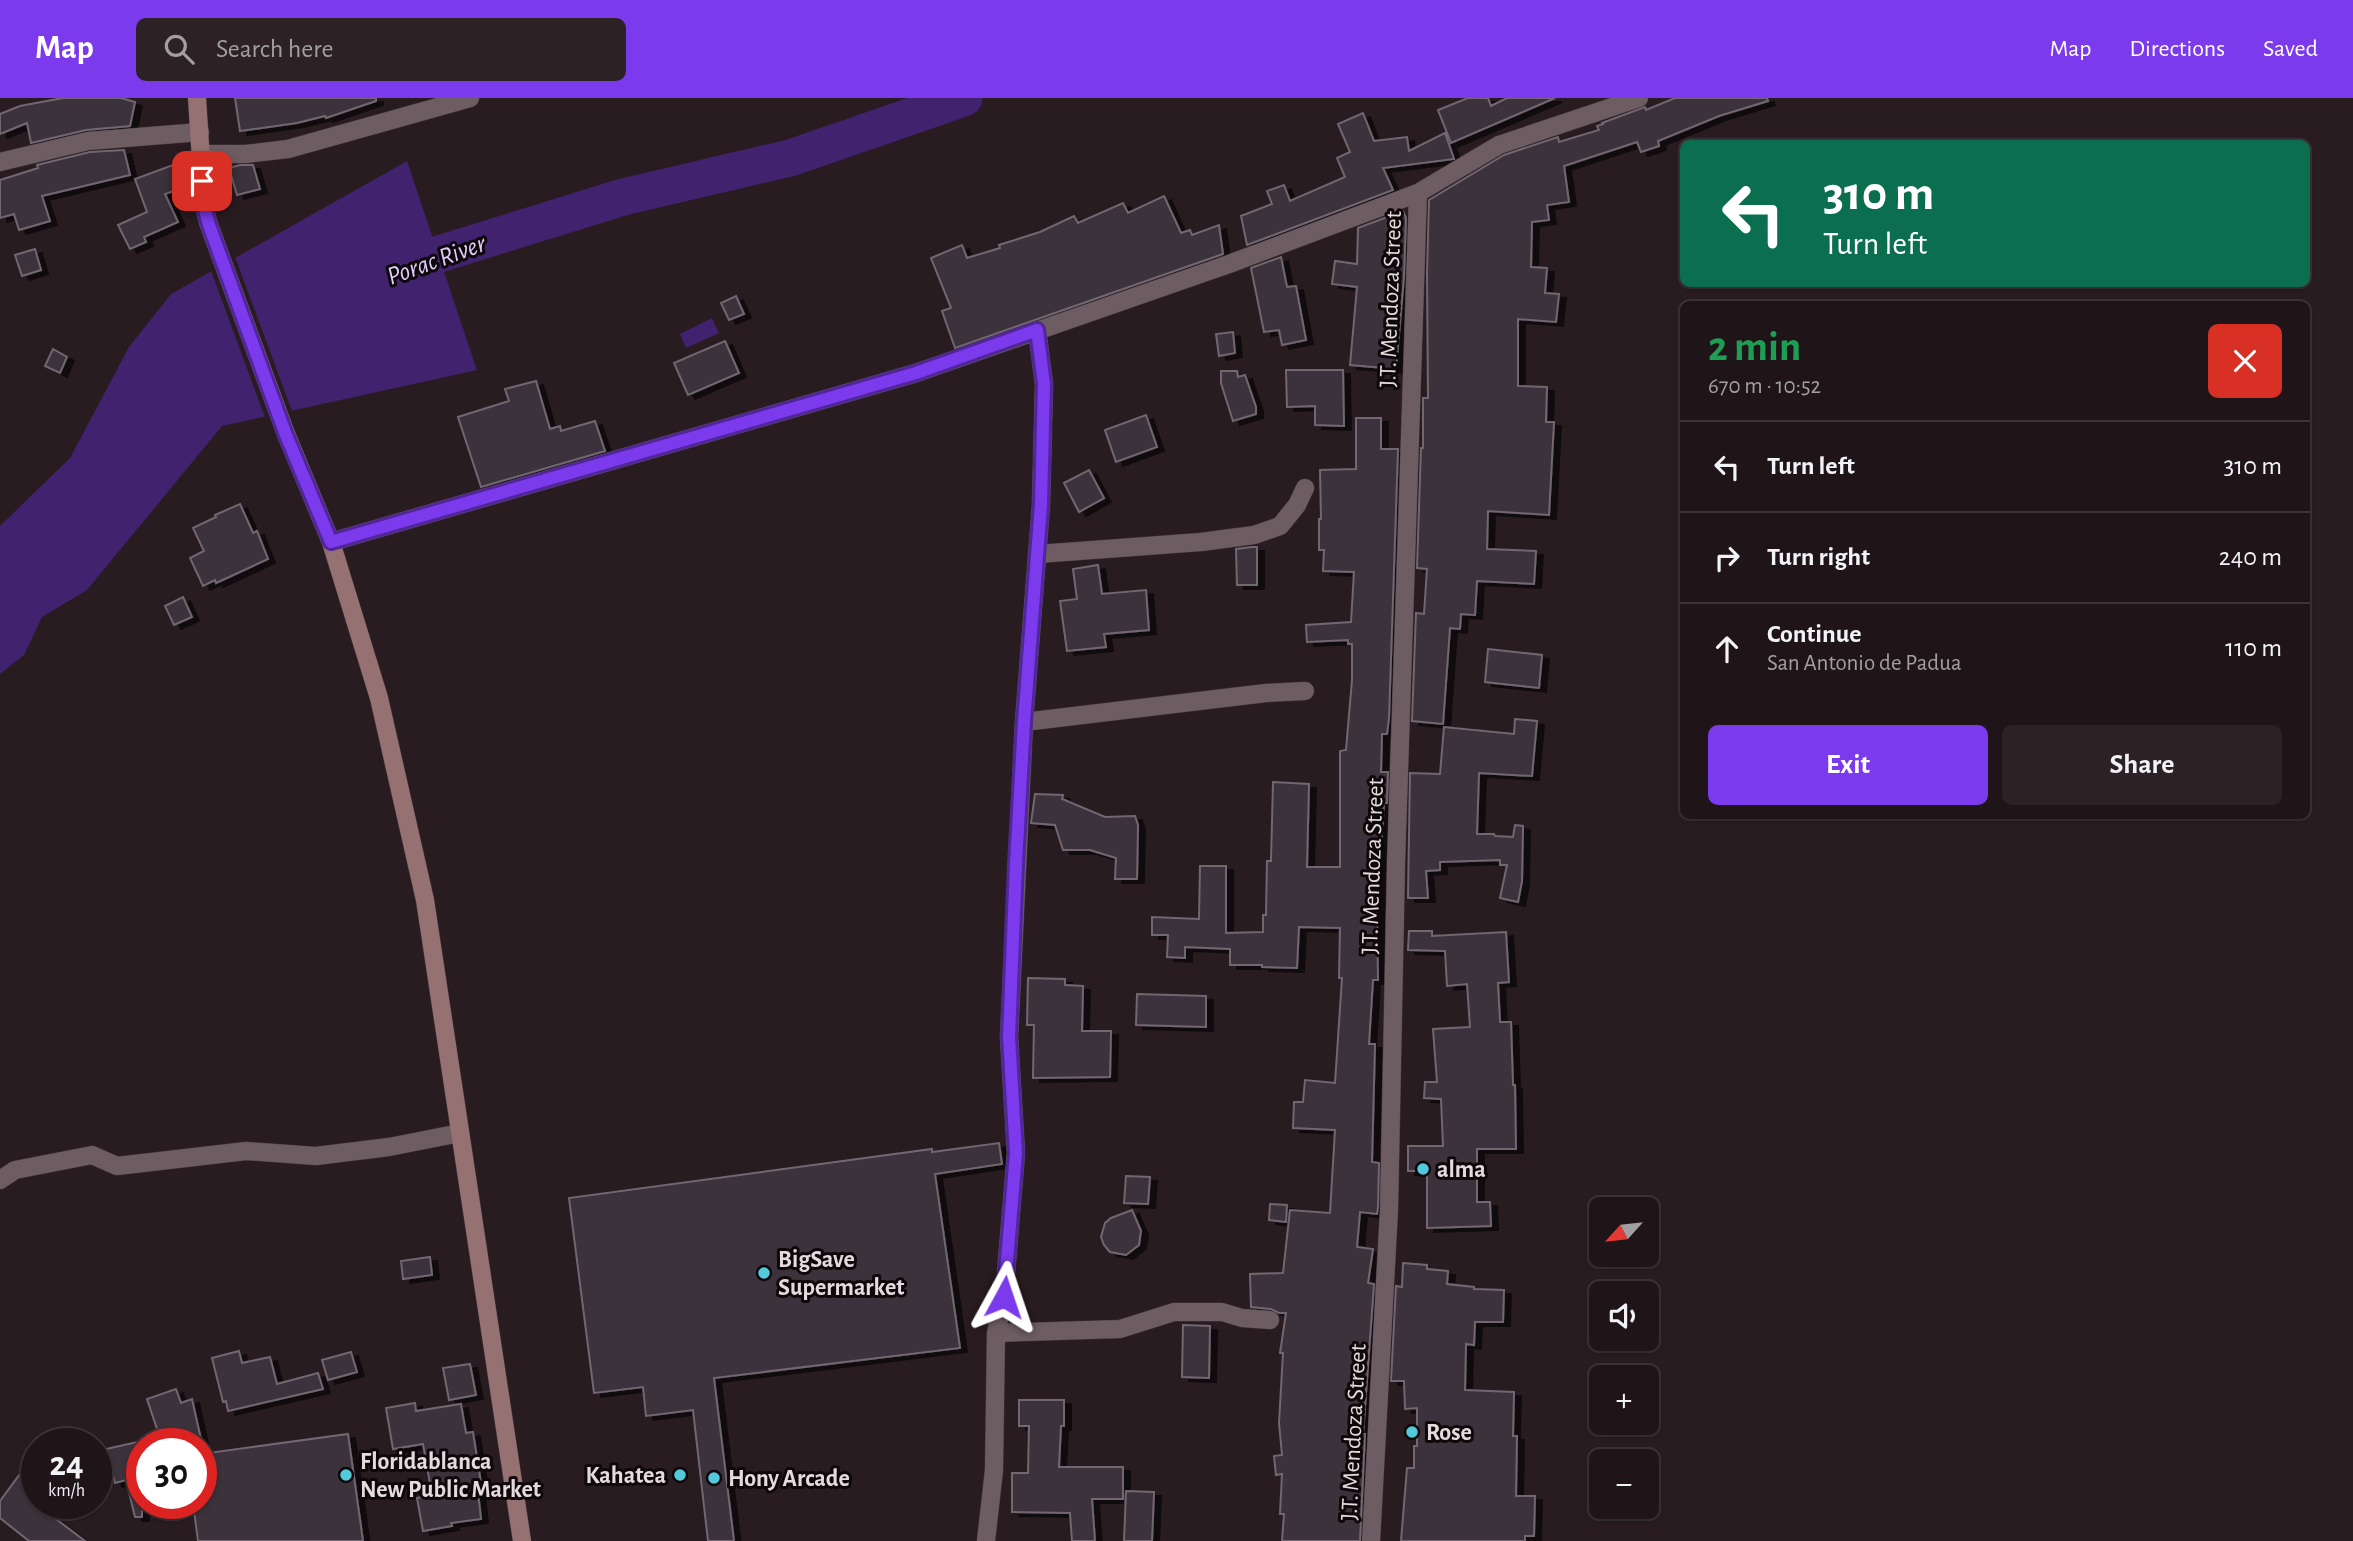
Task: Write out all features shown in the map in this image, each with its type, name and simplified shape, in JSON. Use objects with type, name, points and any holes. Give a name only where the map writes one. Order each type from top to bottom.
[{"type":"street","points":[[197,98],[204,207],[209,225],[286,435],[331,542],[379,698],[425,900],[522,1541]]},
{"type":"street","points":[[201,154],[246,154],[288,149],[470,98]]},
{"type":"street","points":[[331,542],[916,373],[1229,264],[1418,192],[1499,145],[1639,98]]},
{"type":"street","points":[[0,162],[88,141],[200,132]]},
{"type":"street","name":"J.T. Mendoza Street","points":[[1371,1541],[1389,1210],[1395,863],[1418,192]]},
{"type":"street","points":[[986,1541],[995,1470],[996,1333],[1004,1297],[1016,1153],[1009,1037],[1024,722],[1038,554],[1044,384],[1037,330]]},
{"type":"street","points":[[1038,554],[1201,542],[1254,535],[1280,526],[1297,505],[1305,488]]},
{"type":"street","points":[[1024,722],[1266,693],[1305,691]]},
{"type":"street","points":[[0,1180],[15,1170],[92,1155],[117,1166],[246,1151],[316,1156],[389,1147],[460,1133]]},
{"type":"street","points":[[996,1333],[1120,1329],[1174,1312],[1222,1312],[1242,1318],[1270,1320]]},
{"type":"water","points":[[407,161],[477,370],[222,426],[87,590],[42,617],[24,655],[0,674],[0,526],[70,458],[129,347],[171,294]]},
{"type":"water","points":[[712,318],[719,333],[686,348],[680,334]]},
{"type":"pier","points":[[234,254],[293,414],[266,420],[210,268]]},
{"type":"building","points":[[63,98],[121,98],[135,102],[130,126],[86,130],[31,143],[27,123],[0,134],[0,114],[20,106]]},
{"type":"building","points":[[235,98],[376,98],[376,101],[326,118],[325,116],[240,131]]},
{"type":"building","points":[[1468,98],[1488,98],[1491,106],[1507,98],[1555,98],[1451,143],[1438,110]]},
{"type":"building","points":[[1675,98],[1767,98],[1768,101],[1719,116],[1658,141],[1659,146],[1641,152],[1637,142],[1564,166],[1569,202],[1547,205],[1549,220],[1532,222],[1531,267],[1547,268],[1545,293],[1559,294],[1556,322],[1518,319],[1518,386],[1547,387],[1546,422],[1554,422],[1549,515],[1488,511],[1487,549],[1536,551],[1534,584],[1477,581],[1475,615],[1461,614],[1460,629],[1450,628],[1443,724],[1412,721],[1416,613],[1424,614],[1427,569],[1417,568],[1423,398],[1428,398],[1429,200],[1504,155],[1558,137],[1559,142],[1599,130],[1597,126],[1602,123]]},
{"type":"building","points":[[1363,113],[1374,141],[1407,137],[1409,151],[1445,133],[1454,159],[1383,168],[1393,190],[1247,245],[1241,216],[1272,204],[1267,191],[1284,185],[1290,201],[1345,177],[1337,158],[1350,152],[1338,124]]},
{"type":"building","points":[[124,150],[130,175],[42,196],[50,221],[19,230],[14,214],[0,218],[0,180],[38,168],[37,165],[90,152]]},
{"type":"building","points":[[173,165],[182,188],[165,194],[178,222],[144,237],[146,242],[130,249],[118,225],[147,212],[135,179]]},
{"type":"building","points":[[253,165],[260,189],[237,195],[229,168]]},
{"type":"building","points":[[1164,196],[1181,233],[1190,230],[1192,235],[1219,225],[1223,254],[955,348],[942,311],[951,308],[931,258],[962,245],[967,258],[1000,248],[999,245],[1040,232],[1074,216],[1078,223],[1123,203],[1128,213]]},
{"type":"building","points":[[1403,211],[1406,218],[1404,277],[1396,369],[1350,365],[1357,287],[1332,284],[1335,261],[1357,264],[1358,228]]},
{"type":"building","points":[[35,249],[41,270],[22,276],[15,255]]},
{"type":"building","points":[[1281,257],[1287,287],[1296,286],[1306,340],[1282,345],[1279,330],[1264,332],[1251,268]]},
{"type":"building","points":[[736,296],[744,314],[729,320],[721,303]]},
{"type":"building","points":[[1233,332],[1235,353],[1219,356],[1216,334]]},
{"type":"building","points":[[725,341],[739,373],[688,395],[674,363]]},
{"type":"building","points":[[53,349],[67,357],[60,373],[45,366]]},
{"type":"building","points":[[1286,370],[1343,370],[1344,426],[1315,425],[1315,406],[1287,407]]},
{"type":"building","points":[[1221,371],[1237,371],[1238,377],[1245,375],[1256,414],[1233,421],[1221,383]]},
{"type":"building","points":[[536,381],[550,429],[560,426],[561,431],[595,421],[605,451],[481,487],[458,417],[509,401],[505,389]]},
{"type":"building","points":[[1146,415],[1157,447],[1116,462],[1105,430]]},
{"type":"building","points":[[1356,418],[1381,418],[1381,449],[1398,449],[1389,718],[1387,734],[1382,734],[1381,772],[1388,772],[1387,803],[1384,803],[1377,915],[1378,980],[1373,980],[1369,1044],[1375,1044],[1372,1162],[1379,1163],[1378,1207],[1377,1214],[1360,1212],[1357,1247],[1373,1249],[1368,1283],[1374,1284],[1363,1434],[1360,1541],[1282,1541],[1282,1474],[1276,1475],[1274,1456],[1282,1455],[1279,1423],[1283,1353],[1280,1353],[1286,1313],[1251,1307],[1250,1274],[1283,1273],[1290,1210],[1330,1213],[1335,1130],[1293,1128],[1294,1102],[1303,1102],[1305,1080],[1335,1083],[1342,978],[1339,978],[1340,928],[1299,927],[1297,968],[1262,967],[1230,965],[1230,949],[1185,947],[1185,958],[1167,957],[1168,935],[1152,935],[1152,917],[1199,919],[1200,866],[1226,866],[1226,933],[1263,932],[1267,861],[1271,861],[1273,782],[1309,784],[1307,867],[1340,867],[1340,751],[1346,750],[1352,644],[1348,644],[1348,640],[1307,642],[1306,625],[1351,622],[1354,572],[1323,571],[1324,550],[1319,550],[1320,470],[1356,469]]},
{"type":"building","points":[[1089,470],[1104,498],[1079,512],[1064,483]]},
{"type":"building","points":[[240,504],[253,533],[257,531],[268,559],[216,583],[215,580],[203,586],[190,558],[204,551],[193,528]]},
{"type":"building","points":[[1257,547],[1257,585],[1237,585],[1236,549]]},
{"type":"building","points":[[1098,565],[1102,594],[1146,590],[1149,630],[1104,634],[1106,647],[1067,651],[1060,601],[1077,599],[1073,569]]},
{"type":"building","points":[[183,597],[192,617],[174,625],[165,606]]},
{"type":"building","points":[[1488,649],[1542,655],[1539,688],[1485,682]]},
{"type":"building","points":[[1515,719],[1537,721],[1532,776],[1479,773],[1477,834],[1513,837],[1515,825],[1523,826],[1522,881],[1518,902],[1500,898],[1507,865],[1500,865],[1500,860],[1440,862],[1440,870],[1426,871],[1428,898],[1408,898],[1410,773],[1440,774],[1444,727],[1514,734]]},
{"type":"building","points":[[1035,794],[1063,795],[1062,799],[1105,817],[1135,816],[1138,825],[1137,879],[1115,879],[1116,858],[1090,850],[1063,850],[1055,825],[1031,823]]},
{"type":"building","points":[[1409,931],[1432,931],[1432,936],[1506,932],[1509,982],[1498,983],[1500,1022],[1511,1022],[1516,1149],[1477,1149],[1477,1202],[1490,1202],[1491,1226],[1427,1228],[1427,1171],[1408,1171],[1408,1146],[1443,1146],[1441,1099],[1424,1098],[1425,1082],[1437,1082],[1433,1029],[1470,1027],[1467,984],[1447,986],[1445,951],[1408,950]]},
{"type":"building","points":[[1028,978],[1065,979],[1065,985],[1083,986],[1082,1031],[1111,1031],[1110,1077],[1033,1078],[1034,1025],[1027,1025]]},
{"type":"building","points":[[1137,994],[1206,996],[1206,1027],[1136,1025]]},
{"type":"building","name":"BigSave Supermarket","points":[[999,1143],[1002,1164],[935,1174],[960,1348],[714,1378],[734,1541],[708,1541],[693,1410],[646,1416],[643,1387],[594,1393],[569,1198],[932,1149],[932,1152]]},
{"type":"building","points":[[1126,1176],[1150,1177],[1148,1204],[1124,1203]]},
{"type":"building","points":[[1270,1204],[1287,1205],[1286,1222],[1269,1220]]},
{"type":"building","points":[[1132,1210],[1141,1231],[1139,1245],[1126,1255],[1110,1252],[1101,1237],[1105,1223]]},
{"type":"building","points":[[430,1257],[432,1275],[403,1279],[401,1261]]},
{"type":"building","points":[[1403,1263],[1427,1265],[1427,1269],[1448,1271],[1447,1284],[1474,1289],[1504,1290],[1503,1322],[1475,1322],[1474,1345],[1466,1344],[1465,1390],[1514,1392],[1513,1436],[1517,1436],[1516,1496],[1535,1496],[1534,1536],[1525,1536],[1525,1541],[1401,1541],[1407,1468],[1414,1468],[1414,1446],[1417,1446],[1417,1408],[1405,1409],[1404,1381],[1391,1381],[1396,1286],[1402,1287]]},
{"type":"building","points":[[1183,1325],[1210,1326],[1209,1378],[1182,1377]]},
{"type":"building","points":[[239,1351],[242,1363],[270,1357],[277,1384],[318,1373],[323,1389],[228,1411],[226,1401],[223,1402],[212,1358]]},
{"type":"building","points":[[351,1352],[357,1372],[328,1380],[322,1360]]},
{"type":"building","points":[[470,1364],[476,1395],[449,1400],[443,1368]]},
{"type":"building","points":[[176,1389],[181,1403],[192,1399],[198,1428],[157,1428],[147,1399]]},
{"type":"building","points":[[1019,1400],[1064,1400],[1059,1467],[1123,1467],[1123,1499],[1092,1499],[1095,1541],[1072,1541],[1070,1513],[1012,1512],[1012,1473],[1028,1473],[1029,1426],[1019,1426]]},
{"type":"building","points":[[415,1403],[416,1411],[461,1404],[466,1433],[473,1432],[481,1483],[477,1483],[481,1519],[451,1523],[452,1526],[423,1531],[417,1498],[432,1495],[423,1444],[393,1449],[386,1408]]},
{"type":"building","points":[[348,1434],[363,1541],[198,1541],[195,1519],[217,1519],[217,1452]]},
{"type":"building","points":[[126,1445],[126,1480],[115,1483],[112,1472],[112,1448]]},
{"type":"building","points":[[20,1474],[21,1519],[56,1519],[85,1541],[29,1541],[0,1518],[0,1501]]},
{"type":"building","points":[[1126,1491],[1154,1492],[1152,1541],[1124,1541]]},
{"type":"waterway","name":"Porac River","points":[[393,273],[423,259],[623,197],[790,158],[964,98]]},
{"type":"place","name":"alma","points":[[1423,1169]]},
{"type":"place","name":"BigSave Supermarket","points":[[764,1273]]},
{"type":"place","name":"Rose","points":[[1412,1432]]},
{"type":"place","name":"Floridablanca New Public Market","points":[[346,1475]]},
{"type":"place","name":"Kahatea","points":[[680,1475]]},
{"type":"place","name":"Hony Arcade","points":[[714,1478]]},
{"type":"route","points":[[202,181],[204,207],[209,225],[286,435],[331,542],[916,373],[1037,330],[1044,384],[1041,505],[1016,864],[1009,1037],[1016,1153],[1004,1297]]}]
